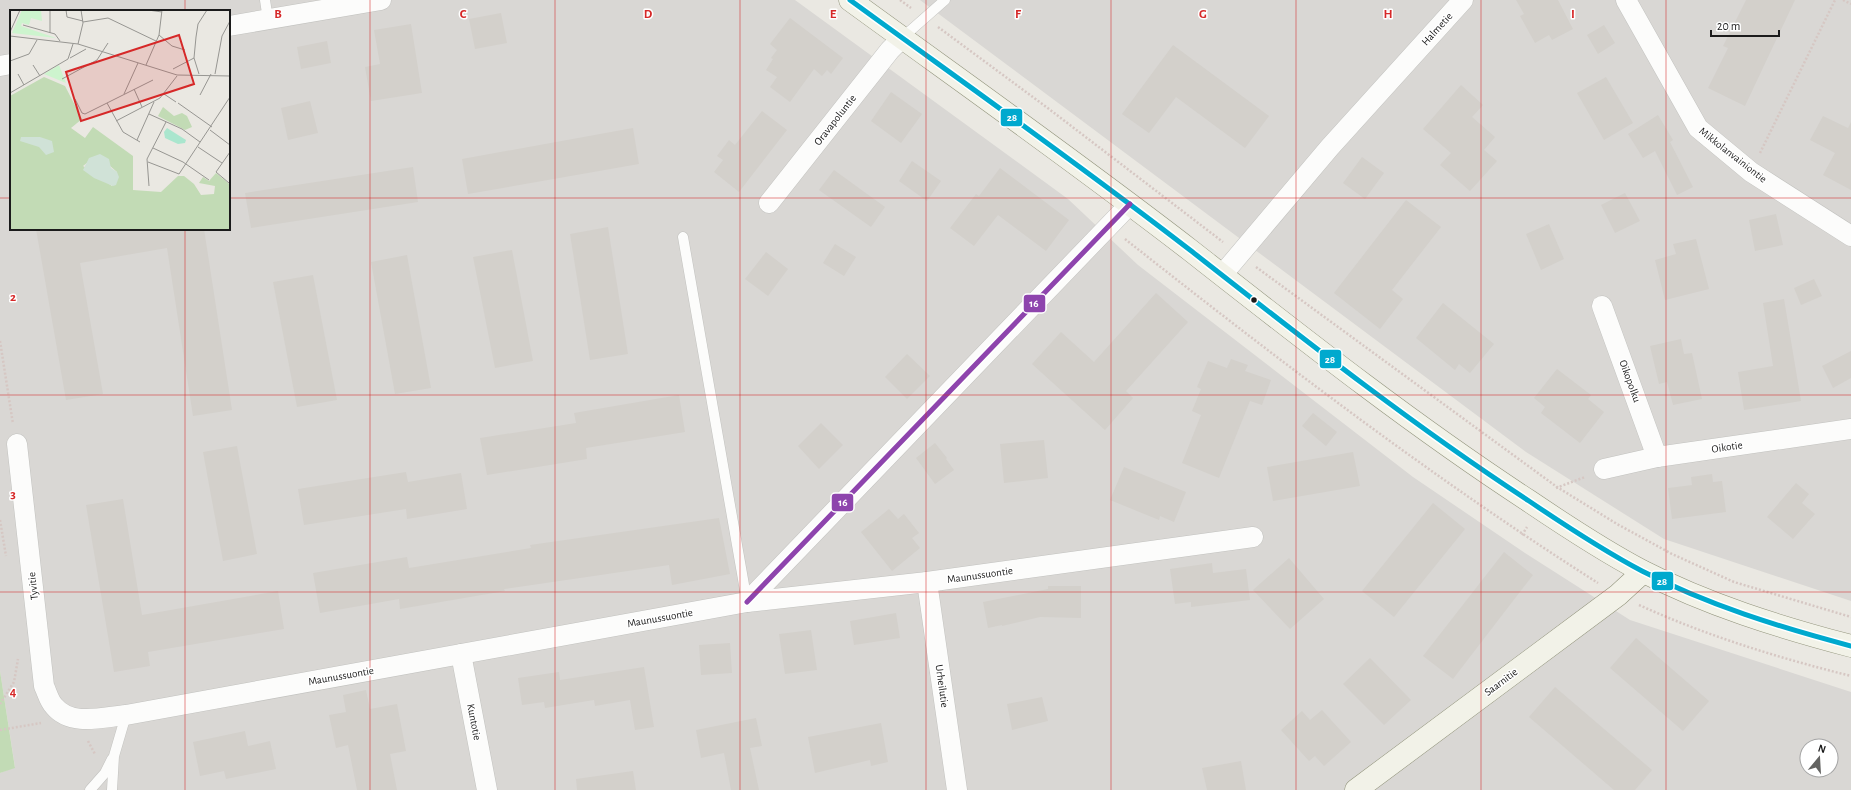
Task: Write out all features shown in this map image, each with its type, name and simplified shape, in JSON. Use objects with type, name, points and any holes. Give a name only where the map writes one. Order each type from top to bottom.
[{"type":"main road","points":[[850,0],[1130,204],[1381,399],[1482,471],[1585,538],[1643,572],[1722,607],[1808,635],[1851,646]]},
{"type":"main road","name":"Saarnitie","points":[[1356,790],[1618,595],[1643,572]]},
{"type":"street","points":[[230,26],[381,0]]},
{"type":"street","name":"Halmetie","points":[[1222,275],[1238,254],[1330,147],[1463,0]]},
{"type":"street","name":"Mikkolanvainiontie","points":[[1626,0],[1698,128],[1752,172],[1851,236]]},
{"type":"street","name":"Oravapoluntie","points":[[769,203],[890,50],[902,38]]},
{"type":"street","points":[[0,66],[10,64]]},
{"type":"street","points":[[747,602],[1130,204]]},
{"type":"street","name":"Oikopolku","points":[[1602,306],[1657,457]]},
{"type":"street","name":"Oikotie","points":[[1604,469],[1657,457],[1851,428]]},
{"type":"street","name":"Tyvitie","points":[[17,444],[44,686],[54,706],[69,718]]},
{"type":"street","name":"Maunussuontie","points":[[69,718],[88,719],[126,714],[747,602],[927,582],[1253,537]]},
{"type":"street","name":"Urheilutie","points":[[927,582],[957,790]]},
{"type":"street","name":"Kuntotie","points":[[461,654],[487,790]]},
{"type":"lane","points":[[265,0],[268,20]]},
{"type":"lane","points":[[902,38],[945,0]]},
{"type":"lane","points":[[683,237],[747,602]]},
{"type":"lane","points":[[90,790],[105,773],[114,756],[126,714]]},
{"type":"lane","points":[[112,790],[114,756]]},
{"type":"path","points":[[900,0],[1049,108],[1238,254],[1400,374],[1557,487],[1617,524],[1672,554],[1734,582],[1851,617]]},
{"type":"path","points":[[1752,172],[1835,0]]},
{"type":"path","points":[[1843,0],[1851,4]]},
{"type":"path","points":[[0,341],[17,444]]},
{"type":"path","points":[[1557,487],[1604,469]]},
{"type":"path","points":[[0,520],[6,559]]},
{"type":"path","points":[[0,704],[14,682],[19,653]]},
{"type":"path","points":[[0,730],[69,718],[91,746],[105,773]]},
{"type":"shaded area","points":[[0,0],[795,0],[1068,199],[1138,265],[1413,477],[1525,553],[1630,620],[1851,692],[1851,790],[0,790],[0,773],[15,767],[0,671]]},
{"type":"shaded area","points":[[920,0],[1851,0],[1851,601],[1664,539],[1526,452]]},
{"type":"green space","points":[[0,671],[15,768],[0,773]]},
{"type":"building","points":[[1516,0],[1558,0],[1573,29],[1552,40],[1549,35],[1535,43],[1520,16],[1524,14]]},
{"type":"building","points":[[1746,0],[1795,0],[1745,106],[1708,88],[1728,48],[1723,46]]},
{"type":"building","points":[[501,13],[507,43],[475,49],[469,19]]},
{"type":"building","points":[[790,18],[843,58],[831,74],[827,70],[822,76],[814,69],[790,102],[770,87],[777,77],[766,70],[773,59],[771,58],[777,50],[770,44]]},
{"type":"building","points":[[411,24],[422,93],[371,101],[365,67],[380,64],[374,30]]},
{"type":"building","points":[[1604,25],[1615,43],[1598,54],[1587,35]]},
{"type":"building","points":[[327,41],[331,63],[301,69],[297,47]]},
{"type":"building","points":[[1173,45],[1269,116],[1245,148],[1176,97],[1149,133],[1122,114]]},
{"type":"building","points":[[1606,77],[1633,123],[1604,140],[1577,93]]},
{"type":"building","points":[[1461,85],[1483,105],[1472,117],[1495,137],[1484,150],[1497,161],[1470,191],[1440,165],[1451,153],[1423,129]]},
{"type":"building","points":[[891,92],[922,114],[901,143],[871,121]]},
{"type":"building","points":[[310,101],[318,133],[288,140],[281,108]]},
{"type":"building","points":[[762,111],[787,130],[739,192],[714,172],[723,160],[717,156],[729,140],[735,145]]},
{"type":"building","points":[[1658,115],[1673,140],[1670,142],[1693,187],[1677,195],[1655,151],[1643,158],[1628,134]]},
{"type":"building","points":[[1823,116],[1848,128],[1851,122],[1851,190],[1823,175],[1835,153],[1810,140]]},
{"type":"building","points":[[633,128],[639,164],[468,194],[462,159]]},
{"type":"building","points":[[1362,157],[1384,173],[1365,199],[1343,183]]},
{"type":"building","points":[[912,161],[941,181],[927,201],[899,181]]},
{"type":"building","points":[[413,167],[418,202],[251,228],[245,193]]},
{"type":"building","points":[[1000,168],[1069,220],[1046,251],[998,215],[974,246],[950,228],[976,194],[979,196]]},
{"type":"building","points":[[834,170],[885,207],[871,227],[819,190]]},
{"type":"building","points":[[1625,193],[1640,221],[1615,233],[1601,205]]},
{"type":"building","points":[[1406,200],[1441,227],[1392,290],[1403,299],[1380,329],[1334,293]]},
{"type":"building","points":[[1776,214],[1783,245],[1755,251],[1749,220]]},
{"type":"building","points":[[1549,224],[1564,259],[1541,270],[1526,234]]},
{"type":"building","points":[[608,227],[628,354],[590,360],[570,234]]},
{"type":"building","points":[[36,230],[204,230],[232,410],[193,416],[167,248],[80,263],[103,394],[66,400]]},
{"type":"building","points":[[1696,239],[1709,289],[1665,300],[1655,260],[1676,254],[1673,244]]},
{"type":"building","points":[[835,244],[856,257],[844,276],[823,263]]},
{"type":"building","points":[[512,250],[533,361],[495,368],[473,257]]},
{"type":"building","points":[[766,252],[788,269],[768,296],[745,279]]},
{"type":"building","points":[[407,255],[431,388],[395,394],[371,262]]},
{"type":"building","points":[[313,275],[337,400],[297,407],[273,282]]},
{"type":"building","points":[[1814,279],[1822,296],[1801,305],[1794,288]]},
{"type":"building","points":[[1156,293],[1188,322],[1126,391],[1133,398],[1105,430],[1032,364],[1061,332],[1094,362]]},
{"type":"building","points":[[1784,299],[1801,401],[1744,410],[1738,372],[1773,366],[1763,303]]},
{"type":"building","points":[[1443,303],[1494,344],[1470,373],[1459,364],[1455,370],[1416,338]]},
{"type":"building","points":[[1681,339],[1684,354],[1692,353],[1702,399],[1673,405],[1667,382],[1659,384],[1650,346]]},
{"type":"building","points":[[1851,351],[1851,378],[1833,388],[1822,366]]},
{"type":"building","points":[[907,354],[930,376],[907,399],[885,377]]},
{"type":"building","points":[[1231,359],[1248,365],[1245,371],[1271,380],[1262,405],[1250,401],[1219,478],[1182,463],[1201,415],[1192,411],[1201,389],[1197,387],[1208,361],[1227,368]]},
{"type":"building","points":[[1557,369],[1591,395],[1588,399],[1604,412],[1580,443],[1541,413],[1545,407],[1534,398]]},
{"type":"building","points":[[679,395],[685,432],[586,448],[587,459],[487,475],[480,438],[576,423],[574,413]]},
{"type":"building","points":[[1313,413],[1337,432],[1326,446],[1302,426]]},
{"type":"building","points":[[821,423],[843,445],[819,469],[798,446]]},
{"type":"building","points":[[1044,440],[1048,478],[1004,483],[1000,444]]},
{"type":"building","points":[[935,443],[954,470],[935,484],[916,458]]},
{"type":"building","points":[[237,446],[257,554],[223,561],[203,452]]},
{"type":"building","points":[[1353,452],[1360,486],[1273,501],[1267,467]]},
{"type":"building","points":[[1124,467],[1186,492],[1174,522],[1160,516],[1159,520],[1110,500]]},
{"type":"building","points":[[406,472],[408,482],[461,473],[467,509],[407,519],[406,509],[304,525],[298,489]]},
{"type":"building","points":[[1712,474],[1713,482],[1722,481],[1726,512],[1672,519],[1668,488],[1692,485],[1691,477]]},
{"type":"building","points":[[1796,483],[1809,494],[1802,503],[1815,514],[1793,539],[1767,517]]},
{"type":"building","points":[[123,499],[142,615],[278,591],[284,629],[148,652],[150,666],[114,672],[86,505]]},
{"type":"building","points":[[1433,503],[1465,529],[1394,617],[1362,591]]},
{"type":"building","points":[[889,509],[898,519],[904,514],[919,533],[912,538],[920,548],[892,571],[861,532]]},
{"type":"building","points":[[719,518],[730,574],[672,585],[669,565],[504,589],[505,591],[400,609],[399,599],[320,613],[313,573],[407,557],[409,568],[531,548],[530,545]]},
{"type":"building","points":[[1504,552],[1533,575],[1453,679],[1423,656]]},
{"type":"building","points":[[1289,558],[1324,599],[1290,629],[1253,590]]},
{"type":"building","points":[[1212,563],[1213,573],[1246,569],[1250,600],[1191,607],[1191,602],[1175,604],[1170,569]]},
{"type":"building","points":[[1048,586],[1081,586],[1081,618],[1040,617],[988,628],[983,602],[1048,589]]},
{"type":"building","points":[[896,613],[900,638],[854,645],[850,621]]},
{"type":"building","points":[[811,630],[817,670],[785,674],[779,634]]},
{"type":"building","points":[[1636,638],[1709,701],[1683,731],[1610,668]]},
{"type":"building","points":[[730,643],[732,673],[701,675],[699,645]]},
{"type":"building","points":[[1370,658],[1411,700],[1384,725],[1343,684]]},
{"type":"building","points":[[644,667],[654,727],[635,730],[630,700],[595,706],[594,700],[545,708],[544,702],[522,705],[518,678],[559,672],[560,680]]},
{"type":"building","points":[[1555,687],[1652,770],[1635,790],[1614,790],[1529,717]]},
{"type":"building","points":[[366,690],[370,709],[397,704],[406,751],[390,754],[397,790],[357,790],[348,745],[336,748],[329,715],[346,712],[343,695]]},
{"type":"building","points":[[1042,697],[1048,721],[1012,730],[1007,704]]},
{"type":"building","points":[[1322,710],[1351,742],[1324,766],[1315,756],[1309,761],[1281,730],[1302,711],[1310,720]]},
{"type":"building","points":[[756,718],[762,746],[750,748],[759,790],[731,790],[724,753],[701,758],[696,730]]},
{"type":"building","points":[[881,723],[888,762],[871,766],[870,760],[815,773],[808,737]]},
{"type":"building","points":[[245,731],[248,746],[270,741],[276,769],[226,779],[224,771],[200,776],[193,742]]},
{"type":"building","points":[[1241,761],[1246,790],[1207,790],[1202,768]]},
{"type":"building","points":[[633,771],[636,790],[577,790],[576,779]]},
{"type":"transit line","name":"28","points":[[850,0],[1106,186],[1399,411],[1485,472],[1570,529],[1642,571],[1718,605],[1771,623],[1851,646]]},
{"type":"transit line","name":"16","points":[[747,602],[1130,204]]}]
